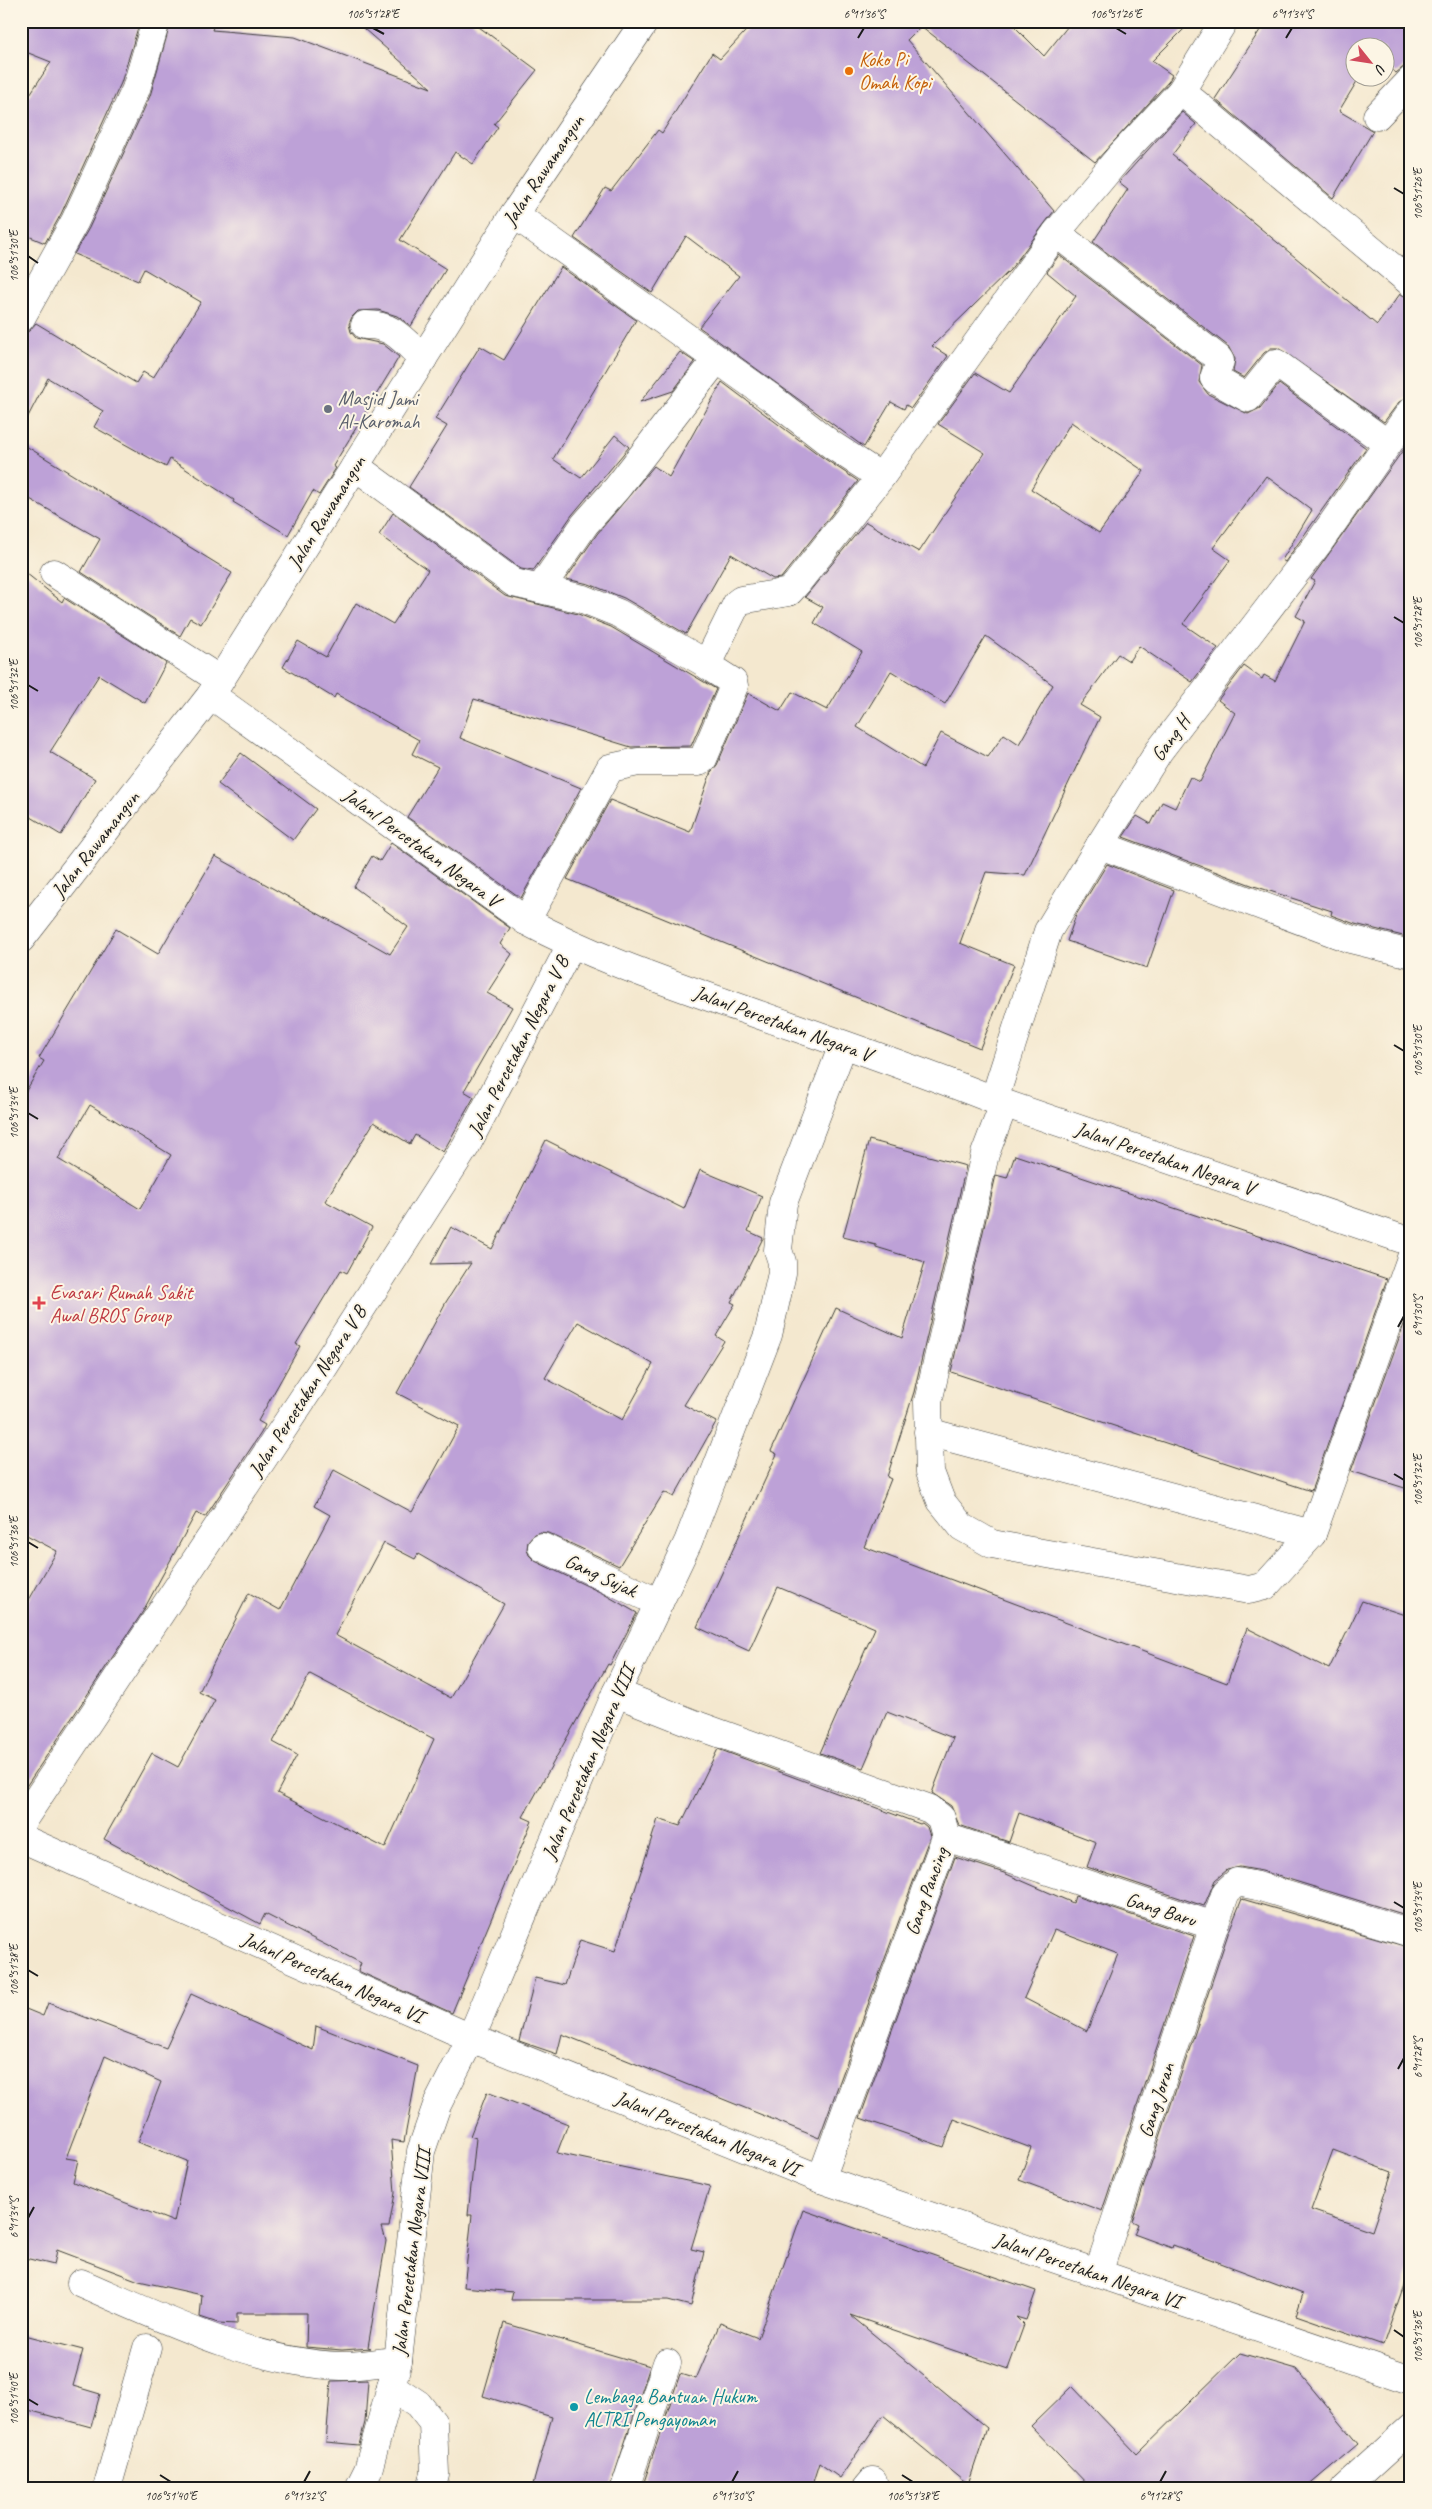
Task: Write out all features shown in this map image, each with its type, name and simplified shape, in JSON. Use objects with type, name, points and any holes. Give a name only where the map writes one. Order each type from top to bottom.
[{"type":"street","points":[[21,318],[83,204],[136,89],[156,21]]},
{"type":"street","name":"Jalan Rawamangun","points":[[21,938],[216,687],[514,214],[645,21]]},
{"type":"street","points":[[707,664],[737,603],[741,600],[789,592],[881,477],[1056,233],[1121,155],[1181,91],[1224,21]]},
{"type":"street","points":[[1378,116],[1411,80]]},
{"type":"street","points":[[1181,91],[1411,283]]},
{"type":"street","points":[[514,214],[717,359],[832,445],[881,477]]},
{"type":"street","points":[[1056,233],[1218,358],[1219,366],[1214,378],[1216,380],[1248,398],[1276,363],[1388,444]]},
{"type":"street","points":[[365,325],[378,324],[394,331],[423,359]]},
{"type":"street","points":[[540,589],[584,524],[617,488],[717,359]]},
{"type":"street","name":"Gang H","points":[[1312,1534],[1265,1586],[1249,1590],[992,1544],[962,1527],[941,1501],[930,1472],[928,1402],[985,1154],[1048,931],[1159,751],[1320,540],[1411,411]]},
{"type":"street","points":[[355,466],[514,583],[583,599],[618,613],[707,664],[733,682],[734,686],[704,759],[699,762],[638,762],[610,768],[526,921]]},
{"type":"street","name":"Jalanl Percetakan Negara V","points":[[54,573],[216,687],[526,921],[570,945],[843,1045],[928,1074],[999,1102],[1411,1242]]},
{"type":"street","points":[[1100,845],[1350,939],[1411,954]]},
{"type":"street","name":"Jalan Percetakan Negara V B","points":[[21,1823],[317,1378],[466,1146],[570,945]]},
{"type":"street","name":"Jalan Percetakan Negara VIII","points":[[359,2488],[368,2470],[398,2360],[421,2151],[437,2105],[471,2038],[616,1693],[688,1542],[768,1334],[782,1272],[782,1262],[778,1250],[783,1203],[843,1045]]},
{"type":"street","points":[[928,1432],[1312,1534],[1411,1258]]},
{"type":"street","name":"Gang Sujak","points":[[542,1547],[659,1603]]},
{"type":"street","name":"Gang Pancing","points":[[616,1693],[930,1809],[941,1818],[946,1837],[820,2179]]},
{"type":"street","name":"Gang Baru","points":[[946,1837],[1214,1926],[1226,1892],[1237,1882],[1257,1886],[1411,1933]]},
{"type":"street","name":"Jalanl Percetakan Negara VI","points":[[21,1838],[471,2038],[820,2179],[1411,2380]]},
{"type":"street","name":"Gang Joran","points":[[1098,2273],[1214,1926]]},
{"type":"street","points":[[81,2283],[198,2333],[284,2359],[342,2366],[398,2360]]},
{"type":"street","points":[[107,2488],[147,2348]]},
{"type":"street","points":[[624,2488],[667,2363]]},
{"type":"street","points":[[391,2386],[418,2404],[433,2423],[435,2474],[431,2488]]},
{"type":"street","points":[[1345,2488],[1411,2428]]},
{"type":"building","points":[[21,21],[140,21],[121,83],[61,214],[45,243],[21,233],[21,108],[51,62],[21,50]]},
{"type":"building","points":[[171,21],[215,21],[212,30],[295,37],[431,88],[355,21],[471,21],[537,70],[494,124],[498,127],[473,164],[455,152],[400,240],[446,269],[411,326],[397,316],[378,310],[358,311],[352,317],[349,324],[351,332],[356,338],[383,344],[399,357],[333,466],[336,468],[319,495],[313,491],[288,535],[233,502],[234,500],[170,459],[166,467],[94,427],[103,411],[48,378],[21,430],[21,334],[29,331],[36,323],[136,383],[143,372],[153,378],[201,302],[144,269],[138,281],[74,254],[89,228],[150,96]]},
{"type":"building","points":[[755,21],[1009,21],[1044,56],[1072,21],[1192,21],[1152,61],[1172,75],[1169,81],[1095,162],[921,26],[907,40],[1054,211],[1010,270],[932,346],[948,356],[911,408],[906,405],[904,409],[891,402],[864,447],[699,327],[739,276],[686,236],[652,293],[574,238],[605,188],[611,191],[658,130],[662,133],[712,53],[720,59]]},
{"type":"building","points":[[1266,21],[1411,21],[1411,65],[1406,65],[1396,73],[1394,71],[1394,38],[1344,38],[1344,88],[1353,88],[1339,111],[1373,131],[1333,198],[1215,99]]},
{"type":"building","points":[[1182,112],[1196,124],[1172,155],[1377,325],[1400,294],[1411,298],[1411,396],[1399,402],[1384,422],[1278,348],[1271,348],[1264,353],[1244,378],[1233,372],[1235,359],[1228,346],[1093,242],[1128,189],[1119,182]]},
{"type":"building","points":[[1059,255],[1202,365],[1199,382],[1208,394],[1248,414],[1260,408],[1279,384],[1366,448],[1285,562],[1282,560],[1312,510],[1266,476],[1213,548],[1230,560],[1183,624],[1218,648],[1192,682],[1139,646],[1129,661],[1118,654],[1080,705],[1100,717],[1025,875],[986,872],[960,943],[1014,965],[980,1048],[567,879],[610,800],[690,832],[711,772],[717,765],[748,693],[780,711],[792,692],[827,710],[862,652],[814,623],[823,607],[805,597],[866,522],[919,552],[985,453],[938,424],[975,373],[1009,393],[1076,296],[1047,272]],"holes":[[[1071,422],[1144,471],[1099,533],[1031,489]],[[986,636],[1053,685],[1019,744],[1004,734],[988,757],[941,733],[923,768],[857,727],[891,671],[945,704]]]},
{"type":"building","points":[[561,267],[636,320],[553,459],[581,478],[615,435],[629,447],[572,515],[533,571],[521,569],[409,487],[447,426],[435,419],[480,346],[504,360]]},
{"type":"building","points":[[680,352],[695,362],[673,391],[640,402]]},
{"type":"building","points":[[722,382],[822,457],[858,481],[781,578],[773,579],[731,554],[686,634],[624,598],[589,584],[566,579],[597,534],[654,466],[669,477]]},
{"type":"building","points":[[1411,439],[1411,938],[1355,924],[1331,915],[1332,911],[1254,886],[1123,837],[1137,816],[1151,824],[1162,802],[1175,808],[1190,777],[1200,782],[1235,713],[1218,700],[1244,666],[1262,679],[1264,675],[1275,681],[1305,621],[1296,616],[1315,581],[1311,579]]},
{"type":"building","points":[[21,443],[232,573],[201,624],[190,618],[180,636],[81,572],[100,539],[21,494]]},
{"type":"building","points":[[393,513],[505,596],[578,614],[611,627],[716,689],[691,746],[631,747],[474,699],[460,738],[581,788],[521,898],[407,817],[438,767],[412,754],[419,740],[336,694],[334,698],[283,667],[298,641],[326,657],[356,603],[393,624],[428,570],[379,535]]},
{"type":"building","points":[[21,569],[62,602],[64,598],[166,663],[145,703],[99,675],[50,752],[95,779],[61,835],[21,811]]},
{"type":"building","points":[[241,753],[316,809],[293,840],[218,784]]},
{"type":"building","points":[[391,843],[510,928],[500,944],[512,954],[487,993],[512,1007],[464,1091],[474,1097],[443,1152],[415,1135],[410,1144],[374,1122],[325,1201],[372,1227],[347,1273],[341,1270],[296,1344],[300,1346],[258,1421],[265,1425],[261,1433],[205,1517],[196,1513],[142,1613],[21,1794],[21,1614],[57,1551],[21,1532],[21,1099],[44,1061],[39,1058],[116,929],[158,954],[215,856],[390,954],[408,927],[354,887],[372,856],[380,861]],"holes":[[[90,1105],[171,1155],[140,1209],[58,1159]]]},
{"type":"building","points":[[1107,864],[1174,890],[1147,968],[1067,941],[1076,915]]},
{"type":"building","points":[[546,1140],[684,1209],[700,1170],[762,1196],[748,1231],[763,1238],[731,1302],[735,1304],[716,1336],[724,1341],[684,1405],[716,1422],[674,1497],[664,1492],[619,1566],[548,1533],[540,1532],[534,1534],[528,1541],[527,1549],[529,1555],[535,1561],[602,1593],[637,1613],[610,1665],[608,1664],[523,1817],[532,1821],[452,2013],[358,1971],[361,1963],[265,1914],[260,1924],[104,1839],[152,1753],[178,1767],[215,1700],[199,1692],[249,1593],[280,1610],[330,1515],[314,1506],[334,1470],[412,1512],[459,1426],[397,1393],[446,1302],[471,1263],[431,1264],[451,1227],[492,1249]],"holes":[[[578,1322],[653,1364],[622,1420],[545,1378]],[[384,1543],[415,1559],[418,1554],[504,1604],[451,1698],[335,1635]],[[310,1674],[434,1739],[385,1848],[277,1793],[297,1755],[273,1742]]]},
{"type":"building","points":[[869,1140],[966,1166],[914,1392],[887,1477],[891,1479],[864,1547],[1227,1683],[1247,1628],[1329,1669],[1362,1601],[1411,1617],[1411,1891],[1406,1915],[1262,1871],[1240,1867],[1227,1870],[1215,1880],[1204,1906],[1087,1867],[1096,1842],[1019,1813],[1009,1842],[959,1825],[951,1806],[932,1793],[953,1738],[887,1712],[863,1768],[820,1753],[875,1628],[778,1587],[749,1651],[697,1627],[777,1454],[771,1451],[836,1308],[902,1338],[925,1262],[876,1247],[876,1245],[843,1237]]},
{"type":"building","points":[[1015,1155],[1387,1279],[1311,1491],[951,1372],[996,1175],[1007,1178]]},
{"type":"building","points":[[1411,1305],[1411,1490],[1351,1471]]},
{"type":"building","points":[[718,1749],[920,1824],[922,1823],[927,1827],[930,1836],[819,2138],[562,2034],[557,2054],[519,2041],[535,1978],[565,1985],[580,1940],[615,1951],[658,1819],[680,1826]]},
{"type":"building","points":[[955,1857],[1004,1873],[1073,1903],[1075,1896],[1194,1936],[1102,2211],[1019,2180],[1031,2148],[954,2119],[944,2147],[860,2118]],"holes":[[[1054,1930],[1118,1954],[1087,2031],[1024,1998]]]},
{"type":"building","points":[[1242,1899],[1411,1948],[1411,2265],[1383,2345],[1296,2315],[1303,2294],[1173,2245],[1172,2248],[1134,2234],[1138,2224],[1132,2221],[1229,1931]],"holes":[[[1333,2150],[1392,2172],[1372,2231],[1311,2210]]]},
{"type":"building","points":[[191,1994],[313,2050],[316,2026],[418,2066],[404,2142],[391,2140],[395,2193],[389,2227],[382,2227],[386,2241],[368,2347],[371,2348],[342,2350],[306,2347],[307,2313],[237,2313],[237,2324],[218,2323],[200,2317],[202,2295],[139,2281],[57,2250],[54,2265],[21,2257],[21,2007],[43,2016],[48,2003],[166,2048]],"holes":[[[105,2056],[161,2082],[138,2142],[187,2161],[174,2222],[73,2182],[78,2160],[66,2158]]]},
{"type":"building","points":[[487,2092],[568,2124],[557,2153],[710,2186],[691,2249],[704,2252],[691,2306],[668,2300],[511,2300],[513,2292],[464,2287],[472,2215],[468,2215],[476,2138],[470,2136]]},
{"type":"building","points":[[803,2210],[1036,2291],[1026,2320],[1016,2317],[1024,2325],[1008,2369],[850,2315],[987,2428],[968,2485],[883,2415],[840,2478],[819,2463],[811,2488],[642,2488],[680,2374],[696,2379],[720,2323],[758,2338]]},
{"type":"building","name":"Lembaga Bantuan Hukum ALTRI Pengayoman","points":[[504,2323],[650,2366],[610,2488],[532,2488],[552,2417],[483,2396]]},
{"type":"building","points":[[21,2334],[83,2350],[73,2386],[100,2394],[91,2427],[21,2408]]},
{"type":"building","points":[[1240,2353],[1296,2369],[1358,2444],[1306,2488],[1091,2488],[1031,2426],[1072,2386],[1137,2454]]},
{"type":"building","points":[[368,2380],[365,2422],[359,2445],[326,2442],[331,2381]]},
{"type":"place","name":"Koko Pi Omah Kopi","points":[[849,71]]},
{"type":"place","name":"Masjid Jami Al-Karomah","points":[[328,409]]},
{"type":"place","name":"Evasari Rumah Sakit Awal BROS Group","points":[[39,1303]]},
{"type":"place","name":"Lembaga Bantuan Hukum ALTRI Pengayoman","points":[[574,2407]]}]
